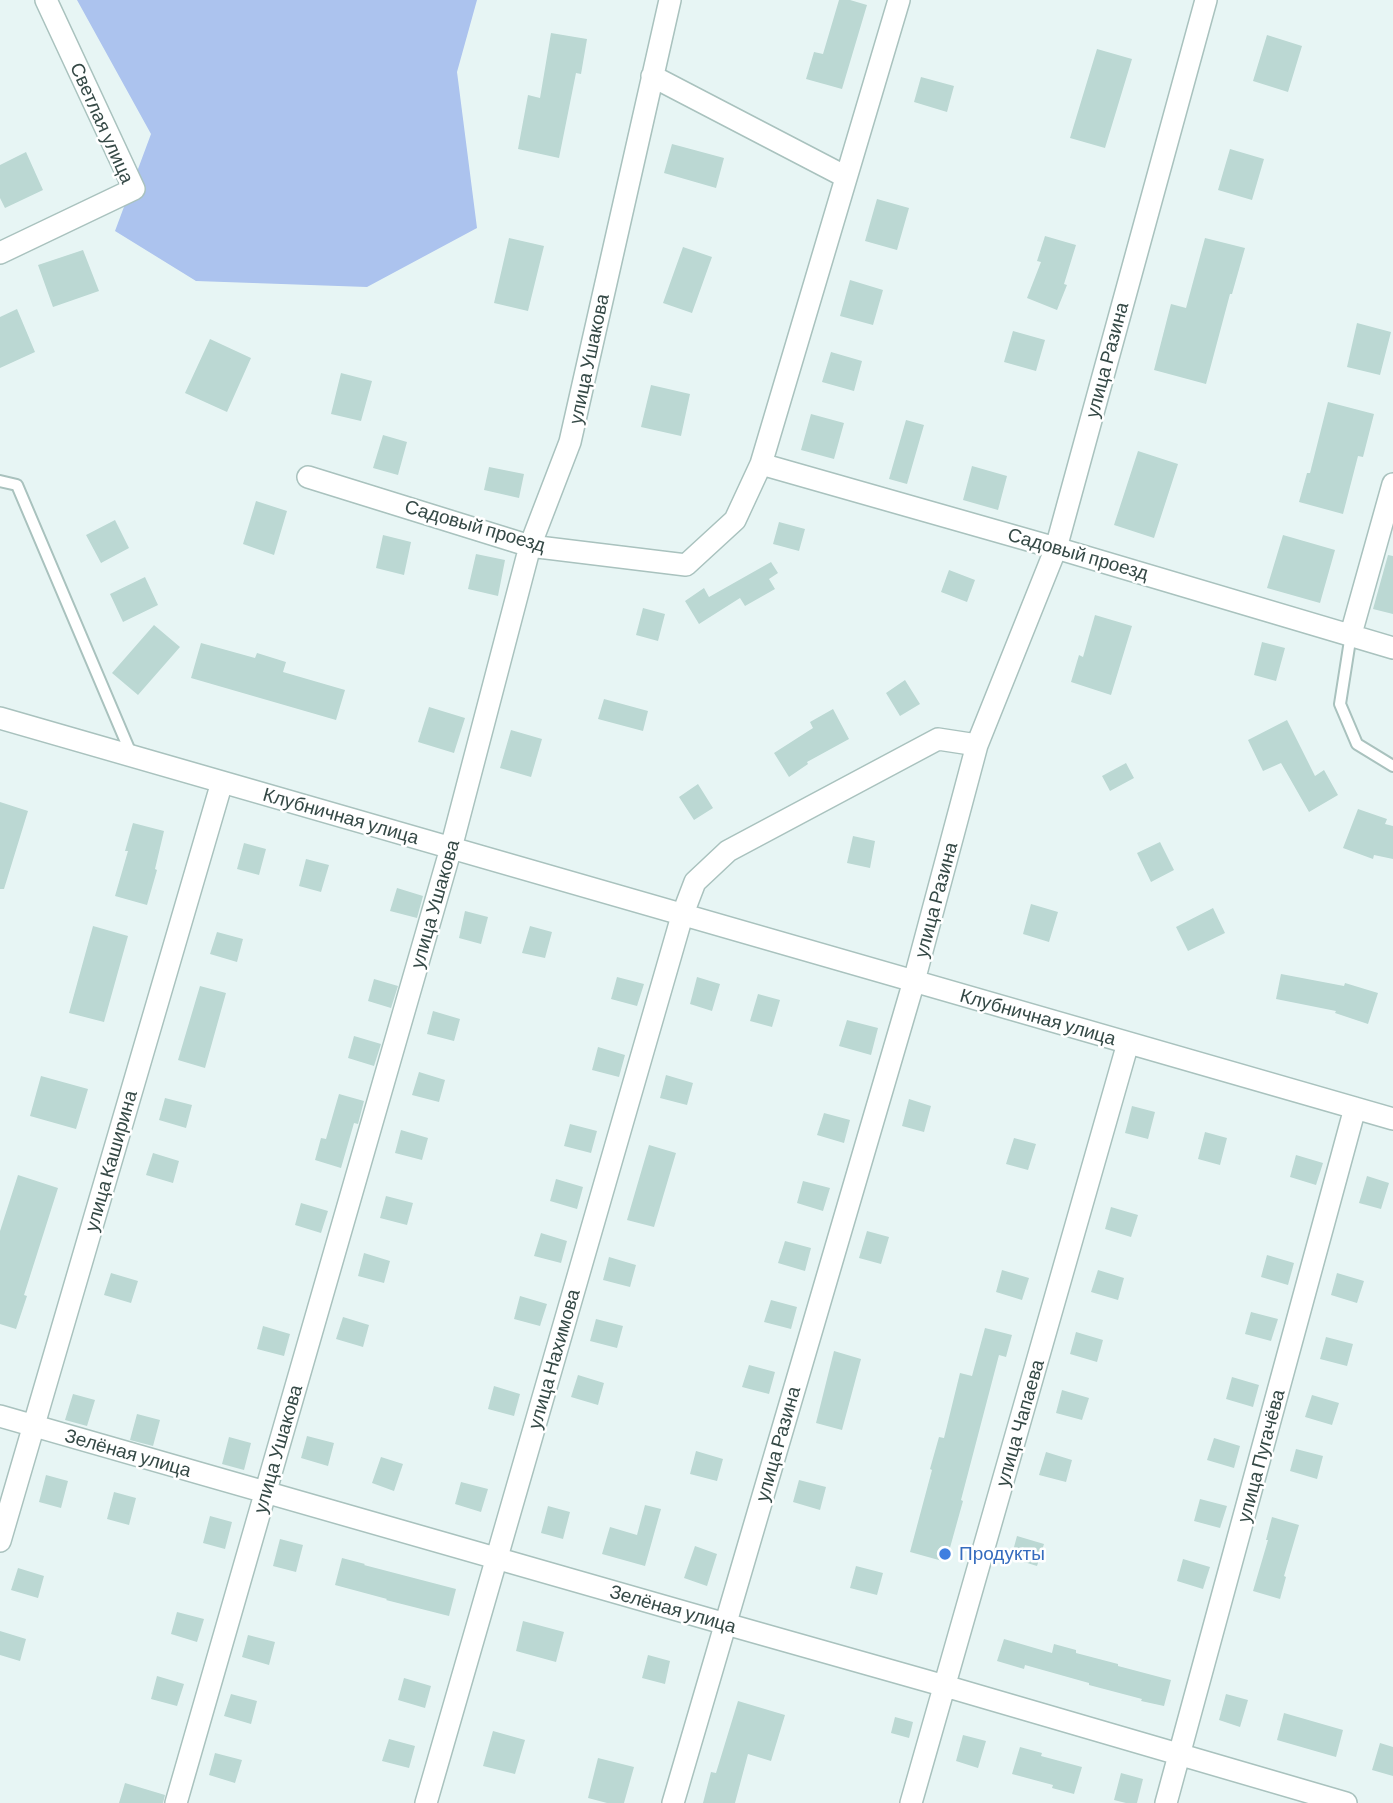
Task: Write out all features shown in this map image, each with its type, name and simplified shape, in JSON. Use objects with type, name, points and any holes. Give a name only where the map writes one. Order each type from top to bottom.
[{"type":"street","name":"Светлая улица","points":[[0,253],[134,189],[46,0]]},
{"type":"street","name":"улица Ушакова","points":[[176,1803],[452,848],[530,546],[570,442],[670,0]]},
{"type":"street","name":"Садовый проезд","points":[[308,477],[530,546],[686,565],[735,520],[761,464],[899,0]]},
{"type":"street","name":"улица Разина","points":[[673,1803],[914,981],[977,745],[1056,548],[1206,0]]},
{"type":"street","points":[[652,76],[846,177]]},
{"type":"street","name":"Садовый проезд","points":[[761,464],[1393,648]]},
{"type":"street","points":[[1351,634],[1393,484]]},
{"type":"street","name":"Клубничная улица","points":[[0,718],[1393,1119]]},
{"type":"street","points":[[682,916],[695,882],[728,851],[938,738],[977,745]]},
{"type":"street","name":"улица Каширина","points":[[0,1541],[222,782]]},
{"type":"street","name":"улица Нахимова","points":[[426,1803],[682,916]]},
{"type":"street","name":"улица Чапаева","points":[[911,1803],[1128,1043]]},
{"type":"street","name":"улица Пугачёва","points":[[1166,1803],[1355,1108]]},
{"type":"street","name":"Зелёная улица","points":[[0,1416],[1346,1803]]},
{"type":"lane","points":[[0,481],[17,485],[132,756]]},
{"type":"lane","points":[[1351,634],[1340,704],[1357,744],[1393,766]]},
{"type":"shaded area","points":[[77,0],[477,0],[457,72],[477,228],[367,287],[196,281],[115,231],[151,134]]},
{"type":"building","points":[[839,0],[867,5],[842,89],[806,79],[814,52],[823,54]]},
{"type":"building","points":[[551,33],[587,39],[581,74],[576,73],[559,158],[518,149],[528,95],[540,98]]},
{"type":"building","points":[[1267,35],[1302,46],[1288,92],[1253,81]]},
{"type":"building","points":[[1097,49],[1132,59],[1105,148],[1070,138]]},
{"type":"building","points":[[921,77],[954,86],[947,112],[914,102]]},
{"type":"building","points":[[672,144],[724,158],[716,188],[664,173]]},
{"type":"building","points":[[1230,149],[1264,159],[1252,200],[1218,190]]},
{"type":"building","points":[[26,152],[43,190],[5,208],[0,198],[0,165]]},
{"type":"building","points":[[877,199],[909,208],[897,250],[865,241]]},
{"type":"building","points":[[1045,236],[1076,245],[1064,284],[1067,285],[1057,310],[1027,298],[1041,262],[1037,261]]},
{"type":"building","points":[[509,238],[544,246],[528,311],[494,303]]},
{"type":"building","points":[[1205,238],[1245,248],[1206,384],[1154,370],[1171,304],[1186,308]]},
{"type":"building","points":[[683,247],[712,257],[692,313],[663,303]]},
{"type":"building","points":[[83,250],[99,291],[53,307],[38,265]]},
{"type":"building","points":[[850,280],[883,290],[873,325],[840,316]]},
{"type":"building","points":[[17,309],[35,352],[0,368],[0,317]]},
{"type":"building","points":[[1357,323],[1391,332],[1380,375],[1347,367]]},
{"type":"building","points":[[1013,331],[1045,340],[1036,371],[1004,362]]},
{"type":"building","points":[[210,339],[251,358],[227,412],[185,393]]},
{"type":"building","points":[[831,352],[862,361],[854,391],[822,382]]},
{"type":"building","points":[[341,373],[372,381],[361,421],[331,414]]},
{"type":"building","points":[[651,385],[690,394],[681,436],[641,427]]},
{"type":"building","points":[[1328,402],[1374,414],[1363,457],[1358,456],[1343,514],[1299,502],[1307,473],[1310,473]]},
{"type":"building","points":[[811,414],[844,423],[834,459],[801,450]]},
{"type":"building","points":[[906,420],[924,425],[907,484],[889,479]]},
{"type":"building","points":[[383,435],[407,442],[398,475],[373,468]]},
{"type":"building","points":[[1138,451],[1178,464],[1154,538],[1114,525]]},
{"type":"building","points":[[972,466],[1007,476],[998,510],[963,500]]},
{"type":"building","points":[[489,467],[524,474],[519,498],[484,490]]},
{"type":"building","points":[[256,501],[287,511],[274,555],[243,544]]},
{"type":"building","points":[[115,520],[129,548],[101,563],[86,535]]},
{"type":"building","points":[[779,522],[805,529],[799,551],[773,544]]},
{"type":"building","points":[[383,535],[411,542],[404,575],[376,568]]},
{"type":"building","points":[[1283,535],[1335,550],[1320,603],[1267,588]]},
{"type":"building","points":[[476,554],[505,560],[498,596],[468,589]]},
{"type":"building","points":[[1388,555],[1393,556],[1393,614],[1373,609]]},
{"type":"building","points":[[771,562],[778,573],[769,579],[775,589],[745,606],[740,598],[699,624],[685,601],[704,588],[709,597]]},
{"type":"building","points":[[949,570],[975,580],[967,602],[941,592]]},
{"type":"building","points":[[145,577],[158,605],[123,622],[110,594]]},
{"type":"building","points":[[643,608],[665,614],[658,641],[636,635]]},
{"type":"building","points":[[1095,615],[1132,626],[1111,695],[1071,682],[1079,655],[1083,657]]},
{"type":"building","points":[[154,625],[180,647],[138,695],[112,673]]},
{"type":"building","points":[[1262,642],[1285,648],[1276,681],[1254,675]]},
{"type":"building","points":[[201,643],[255,658],[257,653],[286,662],[283,672],[345,690],[336,720],[191,678]]},
{"type":"building","points":[[905,680],[920,704],[900,716],[886,693]]},
{"type":"building","points":[[604,699],[648,711],[643,731],[598,719]]},
{"type":"building","points":[[429,707],[465,718],[454,753],[418,742]]},
{"type":"building","points":[[833,709],[849,739],[807,762],[808,764],[789,777],[774,753],[813,728],[810,722]]},
{"type":"building","points":[[1287,720],[1315,776],[1324,770],[1338,795],[1309,812],[1281,763],[1263,771],[1248,740]]},
{"type":"building","points":[[511,730],[542,739],[531,777],[500,768]]},
{"type":"building","points":[[1126,763],[1134,778],[1110,791],[1102,776]]},
{"type":"building","points":[[698,784],[713,808],[694,820],[679,797]]},
{"type":"building","points":[[0,802],[28,811],[4,889],[0,889]]},
{"type":"building","points":[[1358,809],[1387,819],[1385,824],[1393,826],[1393,859],[1374,855],[1373,859],[1343,848]]},
{"type":"building","points":[[133,823],[164,831],[147,905],[115,896]]},
{"type":"building","points":[[853,836],[875,841],[870,868],[847,863]]},
{"type":"building","points":[[1160,842],[1174,870],[1151,882],[1137,853]]},
{"type":"building","points":[[244,843],[266,849],[259,875],[237,869]]},
{"type":"building","points":[[306,859],[329,865],[321,892],[299,886]]},
{"type":"building","points":[[397,888],[423,896],[417,918],[390,911]]},
{"type":"building","points":[[1031,904],[1058,912],[1049,942],[1023,934]]},
{"type":"building","points":[[1213,908],[1225,933],[1188,951],[1176,927]]},
{"type":"building","points":[[465,911],[488,917],[481,944],[459,938]]},
{"type":"building","points":[[93,926],[128,936],[104,1022],[69,1013]]},
{"type":"building","points":[[530,926],[552,932],[545,958],[522,953]]},
{"type":"building","points":[[217,932],[243,939],[237,962],[210,954]]},
{"type":"building","points":[[1281,974],[1344,986],[1345,983],[1378,993],[1368,1024],[1335,1013],[1336,1011],[1276,999]]},
{"type":"building","points":[[617,977],[644,984],[637,1006],[611,999]]},
{"type":"building","points":[[697,977],[720,984],[712,1011],[690,1004]]},
{"type":"building","points":[[374,979],[398,986],[391,1008],[368,1001]]},
{"type":"building","points":[[200,986],[226,993],[205,1068],[178,1060]]},
{"type":"building","points":[[758,994],[780,1000],[772,1027],[750,1021]]},
{"type":"building","points":[[433,1011],[460,1019],[454,1041],[427,1034]]},
{"type":"building","points":[[847,1020],[878,1028],[871,1055],[839,1046]]},
{"type":"building","points":[[354,1036],[381,1044],[374,1066],[348,1058]]},
{"type":"building","points":[[598,1047],[625,1055],[619,1077],[592,1070]]},
{"type":"building","points":[[419,1072],[445,1080],[439,1102],[412,1095]]},
{"type":"building","points":[[666,1075],[693,1083],[687,1105],[660,1098]]},
{"type":"building","points":[[41,1076],[88,1089],[76,1129],[30,1116]]},
{"type":"building","points":[[339,1094],[364,1101],[358,1124],[354,1123],[341,1168],[315,1160],[321,1138],[326,1139]]},
{"type":"building","points":[[165,1098],[192,1105],[186,1128],[159,1120]]},
{"type":"building","points":[[909,1099],[931,1106],[924,1132],[902,1126]]},
{"type":"building","points":[[1132,1106],[1155,1112],[1148,1139],[1125,1133]]},
{"type":"building","points":[[824,1113],[850,1120],[844,1143],[817,1135]]},
{"type":"building","points":[[570,1124],[597,1131],[591,1153],[564,1146]]},
{"type":"building","points":[[401,1130],[428,1138],[422,1160],[395,1153]]},
{"type":"building","points":[[1205,1132],[1227,1138],[1220,1165],[1198,1159]]},
{"type":"building","points":[[1014,1138],[1036,1144],[1028,1170],[1006,1164]]},
{"type":"building","points":[[649,1145],[676,1153],[654,1227],[627,1220]]},
{"type":"building","points":[[153,1153],[179,1161],[173,1183],[146,1175]]},
{"type":"building","points":[[1296,1155],[1323,1163],[1316,1185],[1290,1177]]},
{"type":"building","points":[[18,1175],[58,1188],[16,1329],[0,1324],[0,1231]]},
{"type":"building","points":[[1367,1176],[1389,1183],[1381,1209],[1359,1203]]},
{"type":"building","points":[[556,1179],[583,1187],[577,1209],[550,1201]]},
{"type":"building","points":[[803,1181],[830,1188],[823,1211],[797,1203]]},
{"type":"building","points":[[386,1196],[413,1203],[407,1225],[380,1218]]},
{"type":"building","points":[[301,1203],[328,1211],[321,1233],[295,1225]]},
{"type":"building","points":[[1111,1207],[1138,1215],[1131,1237],[1105,1229]]},
{"type":"building","points":[[867,1231],[889,1237],[881,1264],[859,1258]]},
{"type":"building","points":[[541,1233],[567,1241],[561,1263],[534,1256]]},
{"type":"building","points":[[785,1241],[811,1248],[805,1271],[778,1263]]},
{"type":"building","points":[[364,1253],[390,1261],[384,1283],[358,1276]]},
{"type":"building","points":[[1267,1255],[1294,1263],[1288,1285],[1261,1277]]},
{"type":"building","points":[[609,1257],[636,1265],[630,1287],[603,1280]]},
{"type":"building","points":[[1002,1270],[1029,1278],[1022,1300],[996,1292]]},
{"type":"building","points":[[1098,1270],[1124,1278],[1118,1300],[1091,1292]]},
{"type":"building","points":[[111,1273],[138,1281],[131,1303],[104,1295]]},
{"type":"building","points":[[1337,1273],[1364,1281],[1357,1303],[1331,1295]]},
{"type":"building","points":[[520,1296],[547,1304],[540,1326],[514,1319]]},
{"type":"building","points":[[771,1300],[797,1307],[791,1329],[764,1322]]},
{"type":"building","points":[[1251,1312],[1278,1319],[1271,1341],[1245,1334]]},
{"type":"building","points":[[343,1317],[369,1325],[363,1347],[336,1339]]},
{"type":"building","points":[[596,1319],[623,1326],[617,1348],[590,1341]]},
{"type":"building","points":[[263,1326],[290,1334],[284,1356],[257,1349]]},
{"type":"building","points":[[985,1328],[1012,1335],[1006,1357],[999,1355],[946,1562],[910,1552],[932,1470],[930,1469],[939,1437],[944,1438],[960,1373],[972,1376]]},
{"type":"building","points":[[1076,1332],[1103,1340],[1097,1362],[1070,1354]]},
{"type":"building","points":[[1326,1337],[1353,1344],[1347,1366],[1320,1359]]},
{"type":"building","points":[[834,1351],[861,1359],[842,1430],[816,1423]]},
{"type":"building","points":[[749,1365],[775,1372],[769,1394],[742,1387]]},
{"type":"building","points":[[578,1375],[604,1383],[598,1405],[571,1397]]},
{"type":"building","points":[[1232,1377],[1259,1385],[1253,1407],[1226,1399]]},
{"type":"building","points":[[494,1386],[520,1394],[514,1416],[488,1409]]},
{"type":"building","points":[[1062,1390],[1089,1398],[1082,1420],[1056,1413]]},
{"type":"building","points":[[73,1394],[95,1400],[87,1426],[65,1420]]},
{"type":"building","points":[[1312,1395],[1339,1403],[1332,1425],[1305,1417]]},
{"type":"building","points":[[137,1414],[160,1420],[153,1446],[130,1440]]},
{"type":"building","points":[[307,1436],[334,1443],[328,1466],[301,1458]]},
{"type":"building","points":[[229,1437],[251,1443],[244,1470],[222,1464]]},
{"type":"building","points":[[1214,1438],[1240,1446],[1234,1468],[1207,1460]]},
{"type":"building","points":[[1296,1449],[1323,1456],[1317,1479],[1290,1471]]},
{"type":"building","points":[[696,1451],[723,1459],[717,1481],[690,1474]]},
{"type":"building","points":[[1046,1452],[1072,1460],[1066,1482],[1039,1475]]},
{"type":"building","points":[[381,1457],[403,1464],[394,1491],[372,1483]]},
{"type":"building","points":[[46,1475],[68,1481],[61,1508],[39,1502]]},
{"type":"building","points":[[799,1480],[826,1487],[820,1510],[793,1502]]},
{"type":"building","points":[[461,1482],[488,1489],[481,1512],[455,1504]]},
{"type":"building","points":[[114,1492],[136,1498],[129,1525],[107,1519]]},
{"type":"building","points":[[1200,1499],[1227,1506],[1220,1528],[1194,1521]]},
{"type":"building","points":[[645,1505],[661,1509],[645,1566],[602,1554],[610,1527],[637,1535]]},
{"type":"building","points":[[548,1506],[570,1512],[563,1539],[541,1533]]},
{"type":"building","points":[[210,1516],[232,1522],[225,1549],[203,1543]]},
{"type":"building","points":[[1272,1517],[1299,1525],[1280,1599],[1253,1591]]},
{"type":"building","points":[[1017,1536],[1044,1544],[1037,1566],[1011,1558]]},
{"type":"building","points":[[280,1539],[303,1545],[296,1572],[273,1566]]},
{"type":"building","points":[[695,1546],[717,1554],[707,1586],[684,1578]]},
{"type":"building","points":[[342,1558],[456,1589],[449,1616],[335,1585]]},
{"type":"building","points":[[1183,1559],[1210,1567],[1203,1589],[1177,1581]]},
{"type":"building","points":[[856,1566],[883,1573],[877,1595],[850,1588]]},
{"type":"building","points":[[18,1568],[44,1576],[38,1598],[11,1590]]},
{"type":"building","points":[[177,1612],[204,1619],[197,1642],[171,1634]]},
{"type":"building","points":[[523,1621],[564,1632],[556,1662],[516,1651]]},
{"type":"building","points":[[0,1631],[26,1639],[20,1661],[0,1655]]},
{"type":"building","points":[[248,1635],[275,1642],[269,1665],[242,1657]]},
{"type":"building","points":[[1004,1639],[1052,1653],[1054,1644],[1118,1666],[1171,1680],[1164,1706],[1025,1665],[1024,1669],[997,1661]]},
{"type":"building","points":[[648,1655],[670,1661],[665,1684],[642,1678]]},
{"type":"building","points":[[157,1676],[184,1684],[177,1706],[151,1699]]},
{"type":"building","points":[[404,1678],[431,1686],[425,1708],[398,1700]]},
{"type":"building","points":[[231,1694],[257,1701],[251,1724],[224,1716]]},
{"type":"building","points":[[1226,1694],[1248,1700],[1240,1727],[1219,1720]]},
{"type":"building","points":[[738,1701],[785,1715],[771,1761],[748,1754],[735,1803],[703,1803],[711,1772],[716,1773]]},
{"type":"building","points":[[1284,1713],[1343,1730],[1336,1757],[1277,1740]]},
{"type":"building","points":[[895,1717],[913,1722],[909,1738],[891,1733]]},
{"type":"building","points":[[493,1731],[525,1740],[515,1774],[483,1766]]},
{"type":"building","points":[[963,1735],[986,1741],[978,1768],[956,1761]]},
{"type":"building","points":[[389,1739],[415,1746],[409,1768],[382,1761]]},
{"type":"building","points":[[1380,1743],[1393,1747],[1393,1776],[1372,1770]]},
{"type":"building","points":[[1020,1747],[1042,1753],[1041,1756],[1082,1767],[1074,1794],[1052,1788],[1053,1785],[1012,1774]]},
{"type":"building","points":[[215,1753],[242,1760],[235,1783],[209,1775]]},
{"type":"building","points":[[598,1758],[634,1767],[624,1803],[607,1803],[588,1798]]},
{"type":"building","points":[[1121,1773],[1143,1779],[1137,1803],[1114,1800]]},
{"type":"building","points":[[125,1783],[165,1795],[163,1803],[119,1803]]},
{"type":"place","name":"Продукты","points":[[945,1554]]}]
